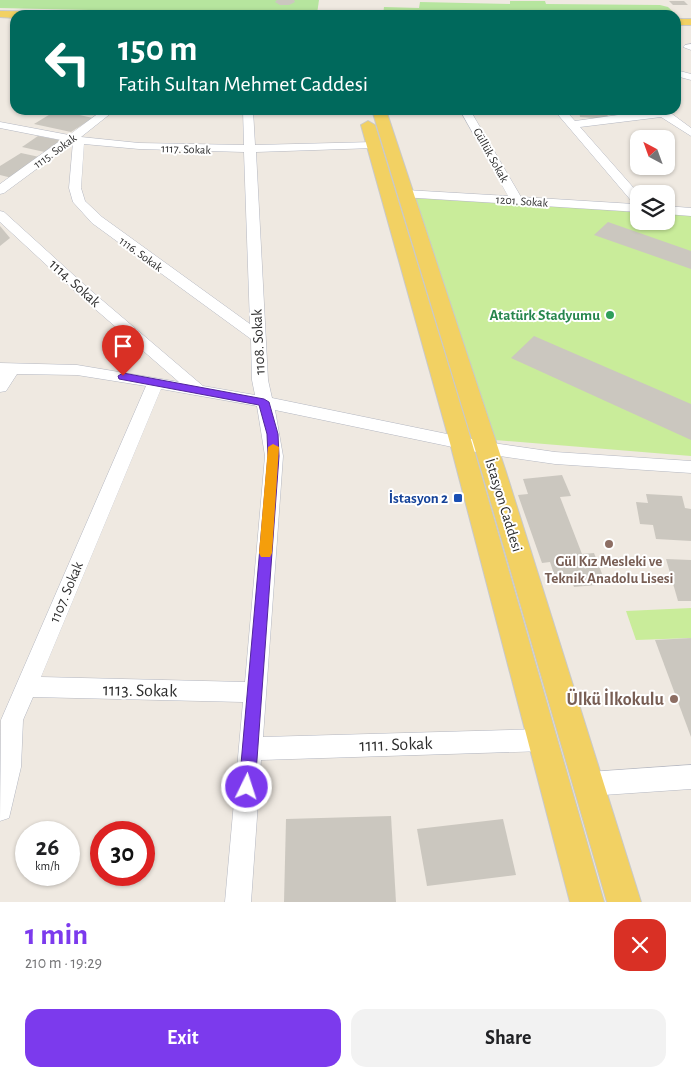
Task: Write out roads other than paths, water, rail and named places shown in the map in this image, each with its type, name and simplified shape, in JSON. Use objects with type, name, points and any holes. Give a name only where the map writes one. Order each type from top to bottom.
[{"type":"main road","name":"İstasyon Caddesi","points":[[365,115],[473,445],[589,784],[624,902]]},
{"type":"main road","name":"İstasyon Caddesi","points":[[381,115],[406,194],[473,445],[544,740],[587,902]]},
{"type":"street","name":"1115. Sokak","points":[[0,190],[75,140],[104,115]]},
{"type":"street","name":"1108. Sokak","points":[[238,902],[274,456],[272,434],[260,380],[248,115]]},
{"type":"street","name":"Güllük Sokak","points":[[468,115],[516,200]]},
{"type":"street","points":[[563,115],[630,192]]},
{"type":"street","points":[[572,125],[640,115]]},
{"type":"street","points":[[665,115],[691,133]]},
{"type":"street","name":"1117. Sokak","points":[[0,126],[75,140],[167,148],[249,149],[374,146]]},
{"type":"street","name":"1116. Sokak","points":[[75,140],[76,196],[85,209],[121,239],[258,337]]},
{"type":"street","name":"1201. Sokak","points":[[406,194],[630,207]]},
{"type":"street","points":[[675,211],[691,212]]},
{"type":"street","name":"1114. Sokak","points":[[0,215],[84,292],[197,389]]},
{"type":"street","points":[[0,386],[7,368],[77,370],[197,389],[473,445],[555,458],[691,467]]},
{"type":"street","name":"1107. Sokak","points":[[0,809],[10,767],[6,719],[26,687],[156,382]]},
{"type":"street","name":"1113. Sokak","points":[[26,687],[254,692]]},
{"type":"street","name":"1111. Sokak","points":[[249,749],[544,740]]},
{"type":"street","points":[[589,784],[691,777]]},
{"type":"place","name":"Atatürk Stadyumu","points":[[610,315]]},
{"type":"place","name":"İstasyon 2","points":[[458,498]]},
{"type":"place","name":"Gül Kız Mesleki ve Teknik Anadolu Lisesi","points":[[609,544]]},
{"type":"place","name":"Ülkü İlkokulu","points":[[674,699]]}]
